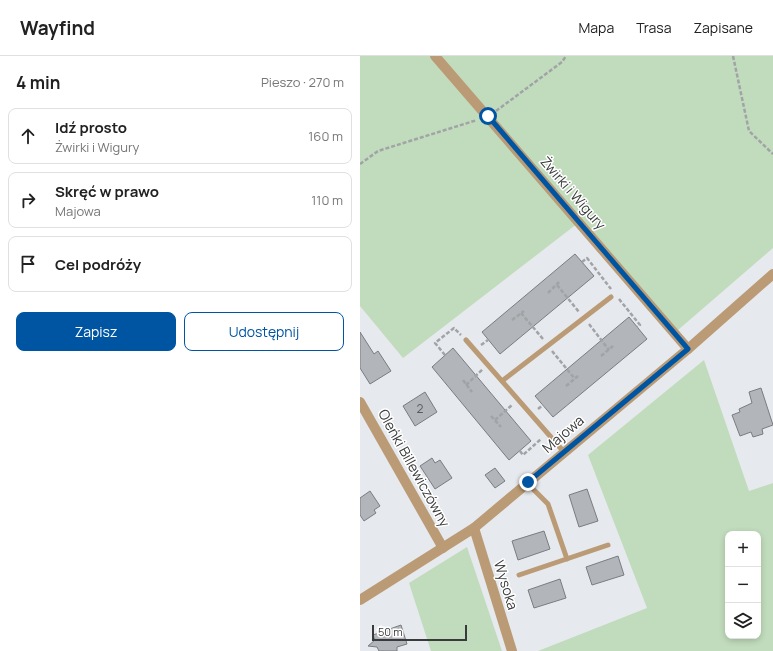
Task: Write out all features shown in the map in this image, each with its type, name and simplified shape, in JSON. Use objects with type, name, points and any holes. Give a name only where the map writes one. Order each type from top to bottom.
[{"type":"street","name":"Żwirki i Wigury","points":[[435,56],[688,349]]},
{"type":"street","name":"Majowa","points":[[360,600],[474,528],[688,349],[773,274]]},
{"type":"street","name":"Oleńki Billewiczówny","points":[[360,403],[443,548]]},
{"type":"street","name":"Wysoka","points":[[474,528],[512,651]]},
{"type":"lane","points":[[502,382],[611,297]]},
{"type":"lane","points":[[466,340],[564,452]]},
{"type":"lane","points":[[528,482],[548,504],[567,559]]},
{"type":"lane","points":[[519,575],[608,545]]},
{"type":"path","points":[[360,164],[378,151],[488,116],[562,62],[566,56]]},
{"type":"path","points":[[733,56],[748,131],[773,154]]},
{"type":"path","points":[[582,262],[587,258],[640,325],[637,327]]},
{"type":"path","points":[[548,293],[559,282]]},
{"type":"path","points":[[512,320],[524,311]]},
{"type":"path","points":[[445,355],[435,343],[454,328],[466,340]]},
{"type":"path","points":[[601,356],[613,346]]},
{"type":"path","points":[[466,385],[488,365]]},
{"type":"path","points":[[566,386],[578,376]]},
{"type":"path","points":[[463,380],[472,392]]},
{"type":"path","points":[[495,420],[518,400]]},
{"type":"path","points":[[491,416],[500,427]]},
{"type":"path","points":[[520,451],[523,455],[547,433]]},
{"type":"green space","points":[[360,56],[773,56],[773,248],[678,330],[582,220],[403,358],[360,306]]},
{"type":"green space","points":[[704,360],[749,491],[773,483],[773,651],[538,651],[647,608],[588,455]]},
{"type":"green space","points":[[467,547],[502,651],[431,651],[409,583]]},
{"type":"building","points":[[575,254],[594,276],[500,354],[482,332]]},
{"type":"building","points":[[629,317],[647,339],[553,417],[535,396]]},
{"type":"building","points":[[360,332],[374,354],[378,351],[391,371],[370,384],[360,368]]},
{"type":"building","points":[[453,348],[531,441],[509,460],[432,367]]},
{"type":"building","points":[[761,388],[773,425],[762,429],[763,434],[753,437],[751,432],[740,436],[732,415],[740,412],[739,409],[752,403],[749,392]]},
{"type":"building","points":[[425,392],[437,412],[415,426],[403,406]]},
{"type":"building","points":[[432,458],[435,463],[440,460],[452,478],[435,489],[420,466]]},
{"type":"building","points":[[495,468],[505,481],[495,488],[485,475]]},
{"type":"building","points":[[587,489],[598,521],[579,527],[569,495]]},
{"type":"building","points":[[370,491],[380,506],[374,510],[376,513],[364,521],[360,515],[360,498]]},
{"type":"building","points":[[544,531],[550,549],[518,560],[512,541]]},
{"type":"building","points":[[618,556],[624,575],[592,585],[586,567]]},
{"type":"building","points":[[560,579],[566,598],[534,608],[528,590]]},
{"type":"building","points":[[401,625],[407,644],[397,647],[397,651],[379,651],[377,647],[368,646],[375,640],[373,635]]},
{"type":"route","points":[[488,116],[688,349],[528,482]]}]
